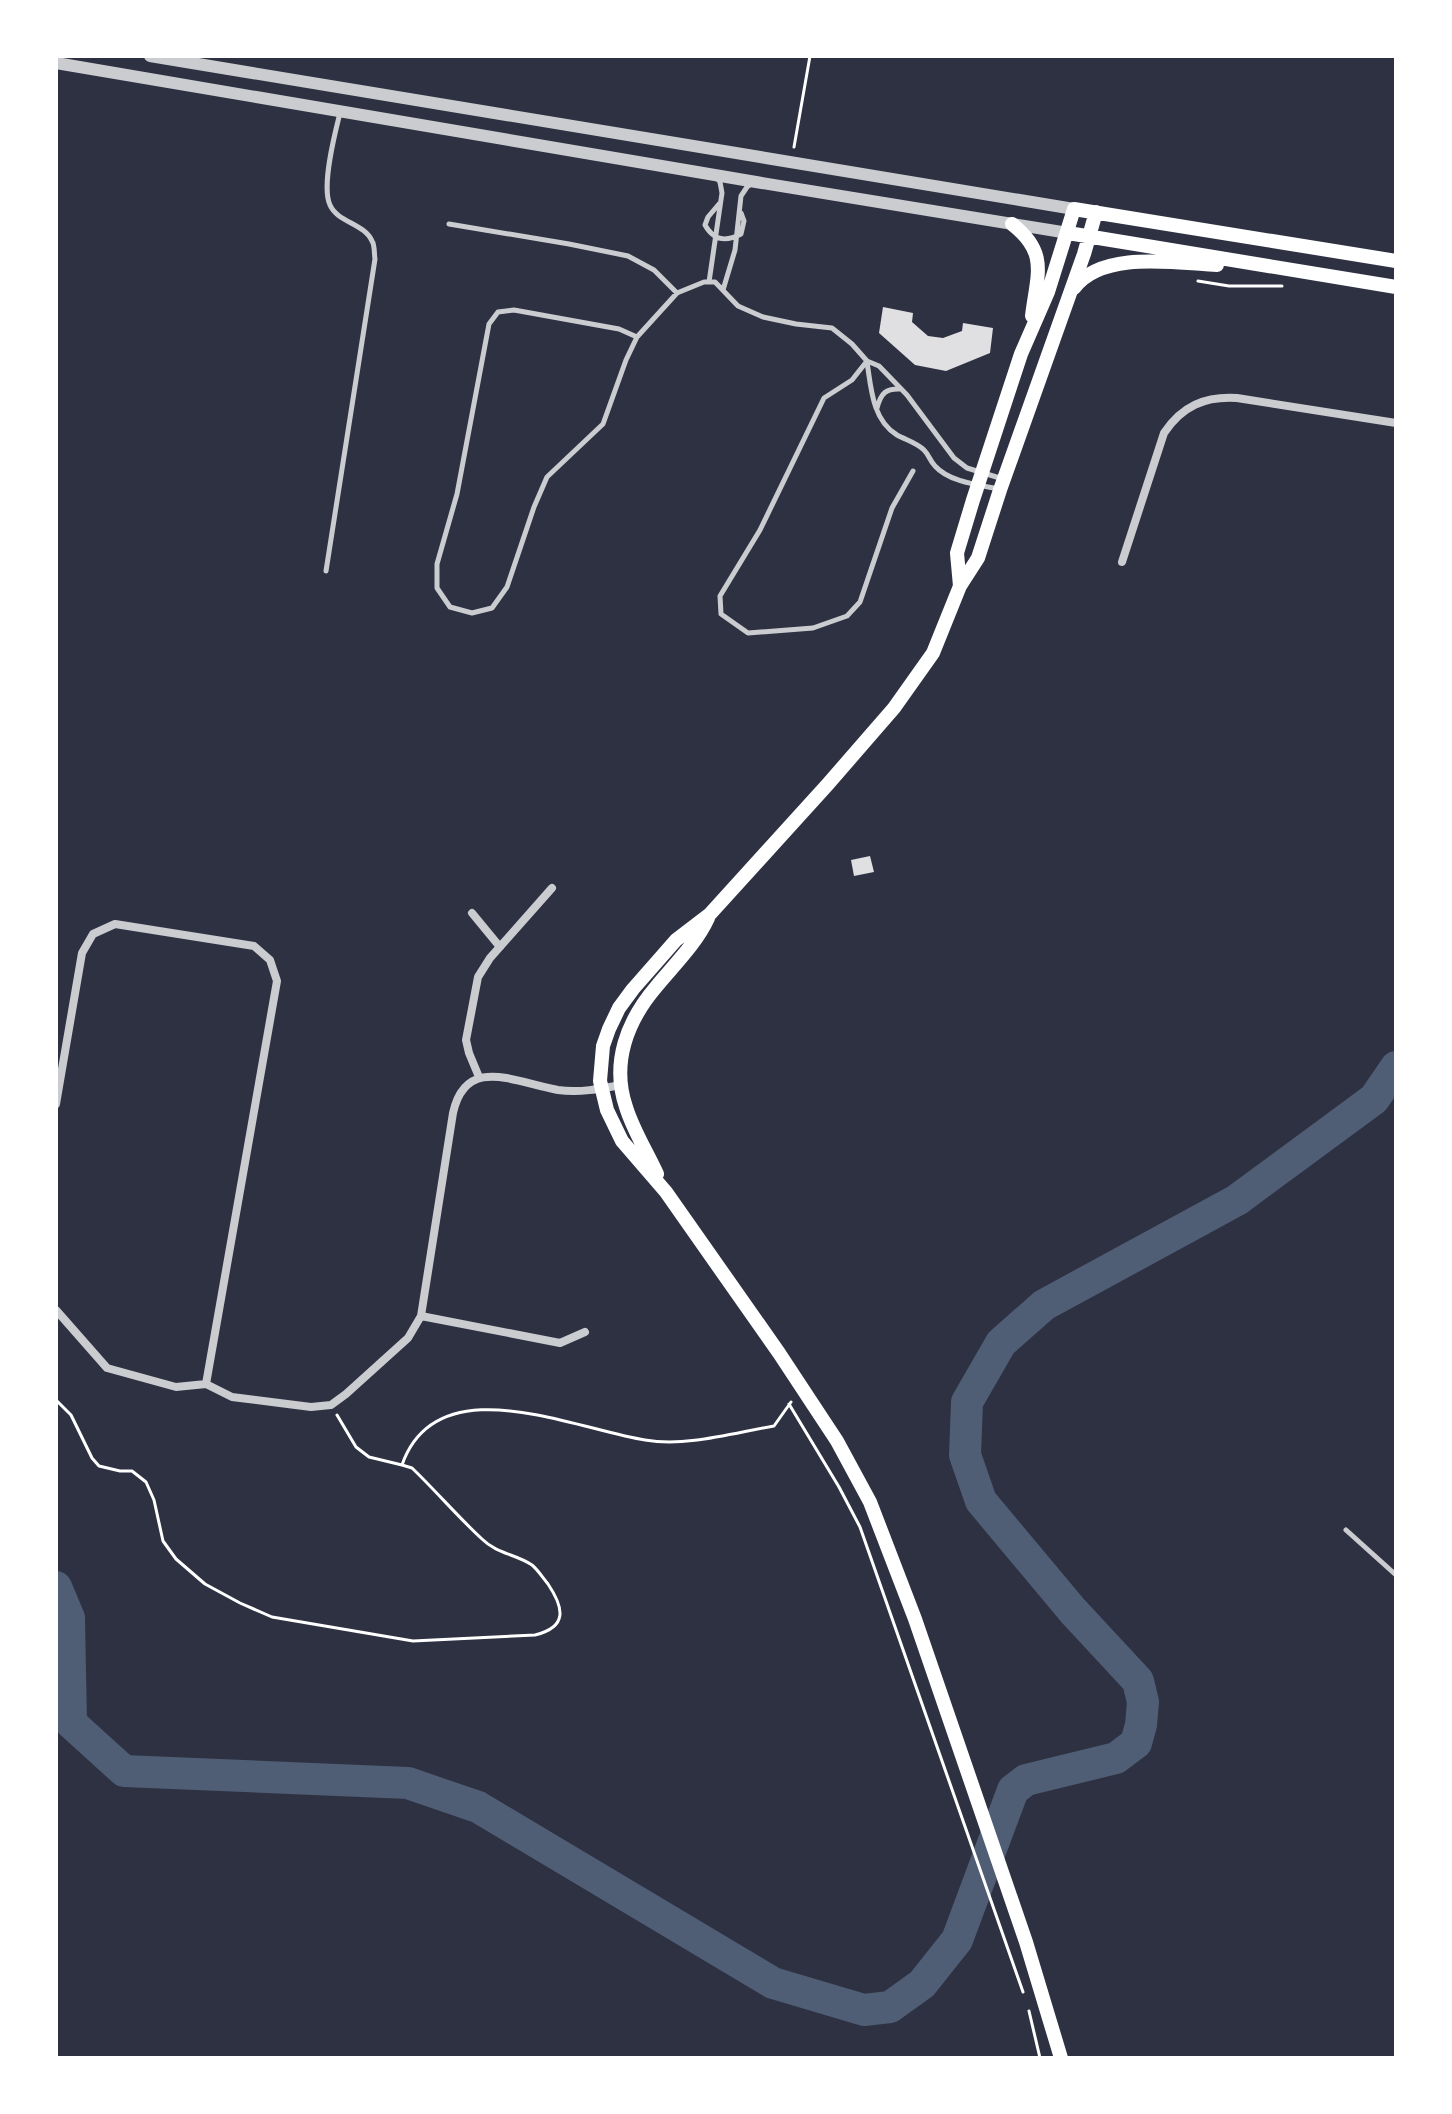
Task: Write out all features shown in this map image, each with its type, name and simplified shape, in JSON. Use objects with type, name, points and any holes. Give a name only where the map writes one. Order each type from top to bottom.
[{"type":"main road","points":[[960,586],[957,553],[1007,396],[1048,292],[1074,209],[1396,261]]},
{"type":"main road","points":[[1061,2058],[1026,1942],[910,1605],[870,1502],[837,1441],[806,1394],[666,1192],[622,1141],[607,1110],[600,1081],[603,1046],[619,1008],[676,940],[710,914],[894,708],[933,653],[960,586],[978,558],[1096,212]]},
{"type":"main road","points":[[1012,224],[1036,251],[1031,332]]},
{"type":"main road","points":[[1068,233],[1396,287]]},
{"type":"main road","points":[[1069,296],[1093,271],[1122,263],[1140,261],[1298,270]]},
{"type":"main road","points":[[666,1192],[631,1122],[621,1085],[621,1058],[630,1026],[651,992],[701,934],[710,914]]},
{"type":"street","points":[[150,56],[1074,209]]},
{"type":"street","points":[[56,63],[1068,233]]},
{"type":"street","points":[[1122,562],[1164,433],[1174,419],[1205,399],[1237,398],[1396,423]]},
{"type":"street","points":[[479,1077],[466,1040],[478,977],[490,958],[552,888]]},
{"type":"street","points":[[472,913],[500,947]]},
{"type":"street","points":[[56,1104],[82,953],[93,934],[115,924],[254,946],[270,960],[277,981],[206,1384]]},
{"type":"street","points":[[56,1310],[107,1368],[176,1387],[206,1384],[232,1397],[311,1407],[331,1405],[408,1338],[421,1316],[456,1099],[465,1086],[479,1077],[496,1075],[561,1091],[621,1085]]},
{"type":"street","points":[[421,1316],[560,1343],[585,1332]]},
{"type":"lane","points":[[326,571],[375,259],[373,241],[359,227],[339,216],[330,205],[330,161],[340,112]]},
{"type":"lane","points":[[709,282],[722,193],[720,182],[714,175]]},
{"type":"lane","points":[[723,290],[735,250],[741,196],[747,187],[756,182]]},
{"type":"lane","points":[[722,193],[705,225],[715,236],[731,239],[737,236]]},
{"type":"lane","points":[[449,224],[628,256],[654,270],[677,293]]},
{"type":"lane","points":[[637,337],[619,329],[514,310],[498,312],[489,324],[457,494],[437,564],[437,588],[450,607],[472,613],[492,608],[507,587],[547,477],[603,424],[637,337],[677,293],[704,282],[715,282],[738,306],[763,317],[832,328],[867,361],[879,366],[901,389],[954,458],[980,480],[1002,484]]},
{"type":"lane","points":[[867,361],[876,409],[883,423],[895,434],[924,450],[944,474],[1002,484]]},
{"type":"lane","points":[[867,361],[852,380],[824,398],[760,530],[720,596],[721,614],[748,633],[813,628],[847,616],[860,602],[892,508],[913,471]]},
{"type":"lane","points":[[876,409],[880,395],[889,388],[901,389]]},
{"type":"lane","points":[[1346,1530],[1396,1575]]},
{"type":"path","points":[[792,162],[810,56]]},
{"type":"path","points":[[1188,280],[1229,286],[1284,286]]},
{"type":"path","points":[[402,1465],[408,1448],[420,1432],[442,1418],[473,1411],[504,1410],[535,1414],[646,1441],[671,1442],[774,1426],[789,1404],[806,1394]]},
{"type":"path","points":[[56,1400],[71,1415],[99,1466],[132,1471],[146,1482],[154,1500],[163,1541],[176,1559],[205,1584],[240,1603],[272,1617],[413,1641],[535,1635],[556,1626],[560,1605],[543,1577],[531,1565],[499,1552],[485,1542],[412,1468],[369,1457],[356,1447],[331,1405]]},
{"type":"path","points":[[789,1404],[860,1527],[1023,1993]]},
{"type":"path","points":[[1028,2007],[1040,2058]]},
{"type":"building","points":[[883,307],[913,313],[912,322],[928,336],[943,338],[962,331],[963,323],[993,328],[990,353],[946,371],[915,365],[879,333]]},
{"type":"building","points":[[870,856],[874,872],[854,876],[851,860]]},
{"type":"waterway","points":[[56,1587],[69,1618],[71,1723],[124,1771],[408,1783],[478,1807],[773,1983],[864,2010],[890,2007],[922,1984],[957,1940],[1013,1790],[1026,1780],[1116,1758],[1136,1743],[1141,1725],[1143,1702],[1138,1681],[1073,1611],[981,1501],[965,1455],[967,1402],[1001,1343],[1044,1305],[1237,1200],[1374,1099],[1396,1067]]}]
